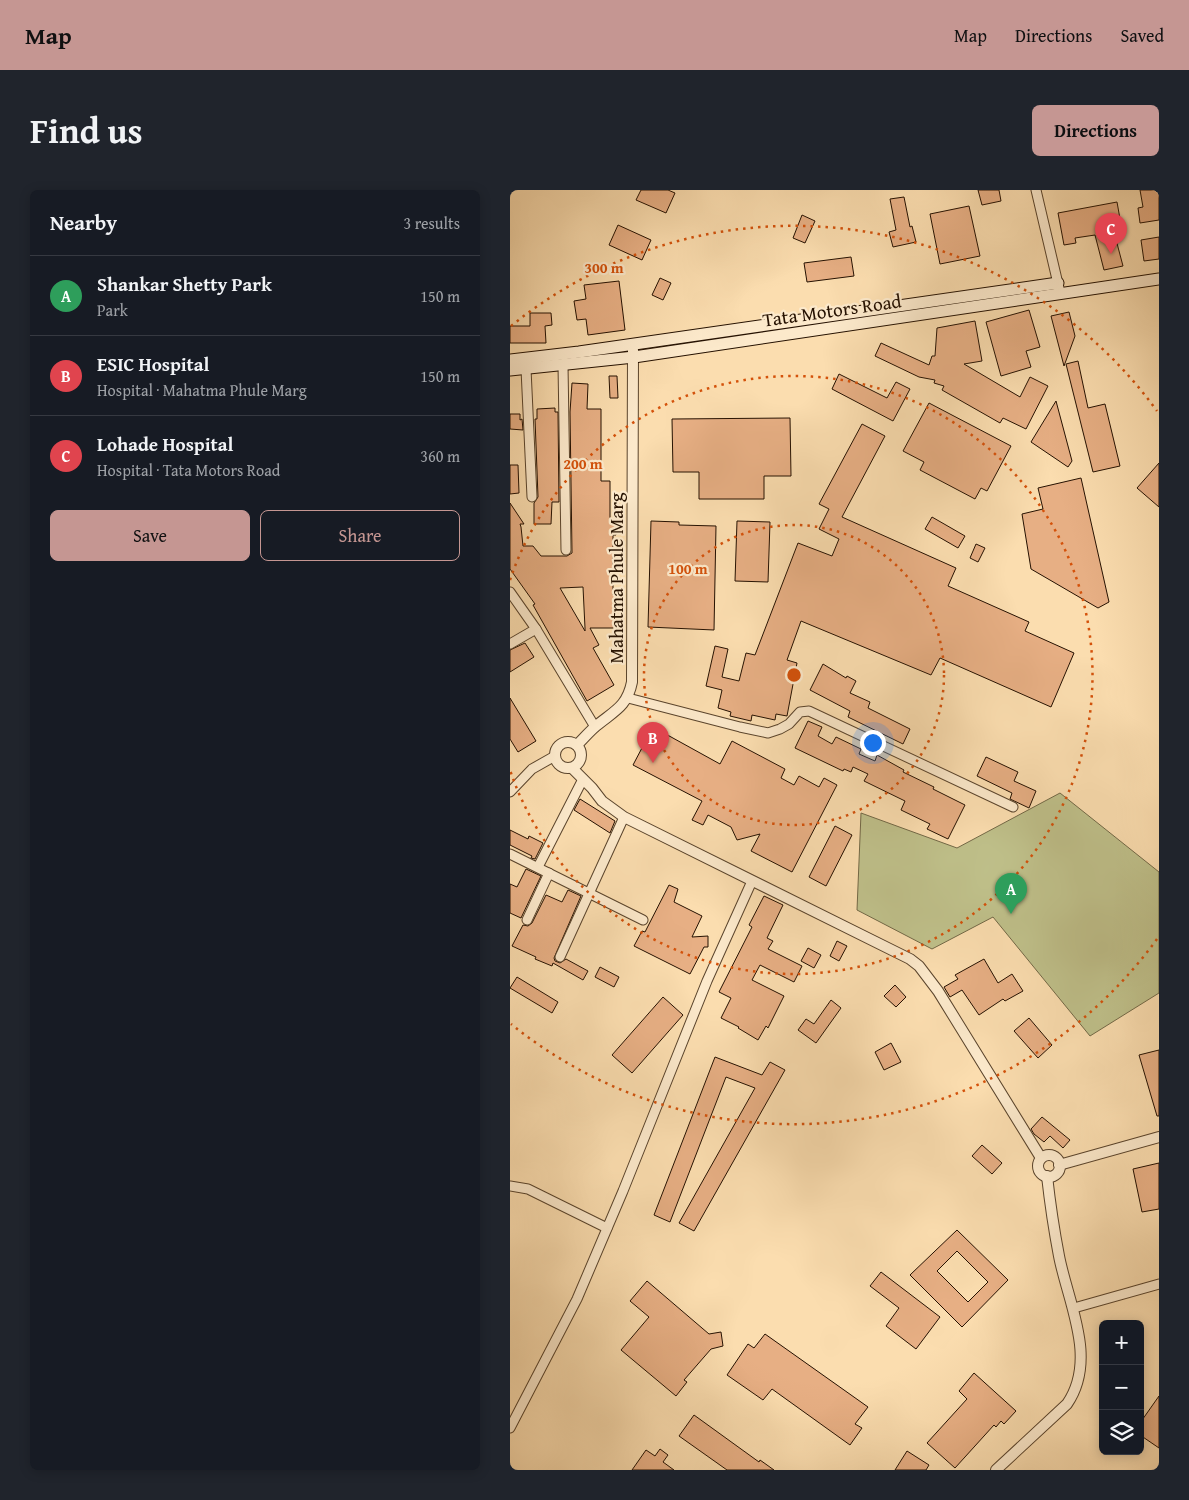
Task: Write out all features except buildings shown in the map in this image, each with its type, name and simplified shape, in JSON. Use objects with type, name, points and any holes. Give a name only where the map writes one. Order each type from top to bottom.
[{"type":"main road","name":"Tata Motors Road","points":[[510,370],[634,357],[1059,288],[1159,279]]},
{"type":"main road","points":[[510,360],[1059,288]]},
{"type":"street","points":[[1036,190],[1059,288]]},
{"type":"street","name":"Mahatma Phule Marg","points":[[628,698],[632,682],[633,344]]},
{"type":"street","points":[[563,365],[566,550]]},
{"type":"street","points":[[526,368],[532,497]]},
{"type":"street","points":[[510,592],[536,629],[595,727]]},
{"type":"street","points":[[510,644],[536,629]]},
{"type":"street","points":[[576,745],[623,705],[628,698],[740,728],[768,733],[789,724],[800,712],[809,712],[1013,807]]},
{"type":"street","points":[[572,768],[581,759],[581,751],[571,742],[562,744],[556,750],[556,756],[560,765],[572,768],[602,801],[624,817],[919,966],[938,991],[1041,1158]]},
{"type":"street","points":[[510,792],[532,769],[556,756]]},
{"type":"street","points":[[538,867],[583,779]]},
{"type":"street","points":[[560,956],[624,817]]},
{"type":"street","points":[[510,854],[643,920]]},
{"type":"street","points":[[527,920],[549,873]]},
{"type":"street","points":[[510,1428],[577,1299],[707,981],[752,881]]},
{"type":"street","points":[[1060,1165],[1159,1137]]},
{"type":"street","points":[[1051,1155],[1056,1158],[1060,1165],[1057,1173],[1047,1176],[1042,1174],[1038,1164],[1041,1158],[1051,1155]]},
{"type":"street","points":[[996,1470],[1058,1412],[1073,1395],[1079,1379],[1079,1341],[1074,1308],[1059,1258],[1047,1176]]},
{"type":"street","points":[[510,1186],[528,1189],[607,1228]]},
{"type":"street","points":[[1074,1308],[1159,1284]]},
{"type":"green space","points":[[1060,793],[1159,872],[1159,993],[1090,1036],[993,917],[932,949],[857,910],[861,813],[957,848]]},
{"type":"place","name":"Lohade Hospital","points":[[1111,254]]},
{"type":"place","name":"ESIC Hospital","points":[[653,763]]},
{"type":"place","name":"Shankar Shetty Park","points":[[1011,914]]}]
